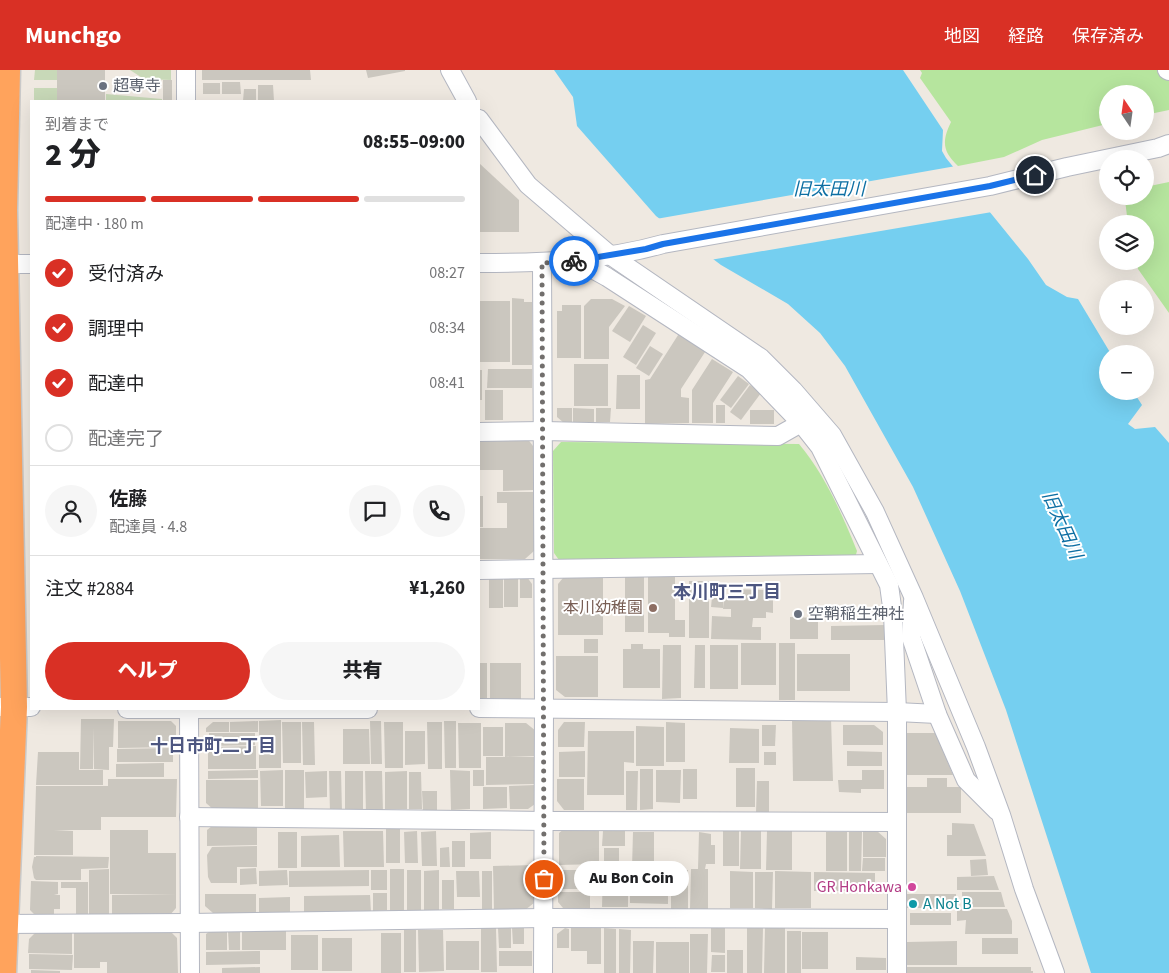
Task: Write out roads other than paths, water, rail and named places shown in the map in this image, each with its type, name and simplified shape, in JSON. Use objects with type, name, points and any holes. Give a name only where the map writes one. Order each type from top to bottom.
[{"type":"highway","points":[[2,964],[2,924],[15,707],[3,264],[8,70]]},
{"type":"street","points":[[186,70],[186,100]]},
{"type":"street","points":[[450,70],[466,100]]},
{"type":"street","points":[[480,120],[528,185],[610,255],[761,358],[793,390],[832,435],[875,512],[914,598],[979,756],[1001,815],[1024,889],[1056,973]]},
{"type":"street","points":[[480,263],[542,263],[578,260],[646,249],[663,244],[990,186],[1067,167],[1165,147]]},
{"type":"street","points":[[578,260],[749,369],[801,423],[820,447],[889,585],[893,614],[897,712],[897,973]]},
{"type":"street","points":[[542,263],[543,973]]},
{"type":"street","points":[[3,264],[30,264]]},
{"type":"street","points":[[480,432],[543,431],[778,436],[801,423]]},
{"type":"street","points":[[480,570],[878,564]]},
{"type":"street","points":[[914,598],[911,637],[937,714],[966,780],[1001,815]]},
{"type":"street","points":[[480,708],[937,714]]},
{"type":"street","points":[[189,710],[190,973]]},
{"type":"street","points":[[190,817],[897,822]]},
{"type":"street","points":[[2,924],[544,918],[897,919]]},
{"type":"water","name":"旧太田川","points":[[554,70],[903,70],[943,130],[942,151],[946,158],[1028,259],[1046,285],[1067,297],[1078,299],[1106,345],[1099,345],[1099,400],[1139,400],[1142,405],[1128,424],[1135,429],[1155,427],[1169,443],[1169,973],[1091,973],[1006,710],[960,591],[913,487],[845,366],[820,333],[788,304],[721,265],[656,216],[577,126],[573,97]]},
{"type":"place","name":"超専寺","points":[[103,86]]},
{"type":"place","name":"本川幼稚園","points":[[653,608]]},
{"type":"place","name":"空鞘稲生神社","points":[[798,614]]},
{"type":"place","name":"Au Bon Coin","points":[[544,879]]},
{"type":"place","name":"GR Honkawa","points":[[912,887]]},
{"type":"place","name":"A Not B","points":[[913,904]]},
{"type":"district","name":"本川町三丁目","points":[[727,592]]},
{"type":"district","name":"十日市町二丁目","points":[[213,746]]}]
